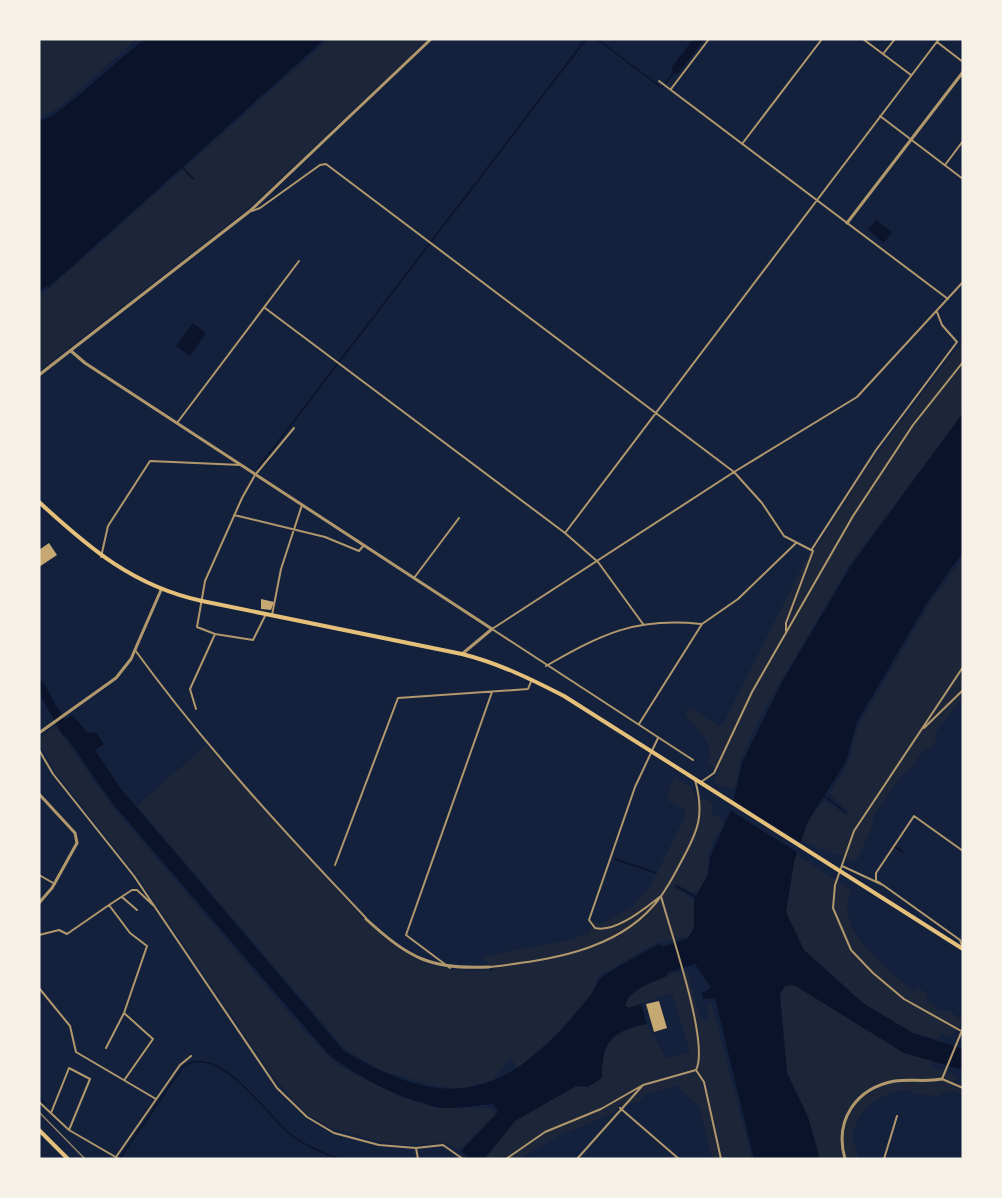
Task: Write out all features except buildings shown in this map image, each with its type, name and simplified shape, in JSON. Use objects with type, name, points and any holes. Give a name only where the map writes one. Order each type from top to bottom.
[{"type":"main road","points":[[39,502],[101,557],[160,590],[272,616],[462,654],[532,679],[564,696],[963,949]]},
{"type":"main road","points":[[39,1130],[68,1159]]},
{"type":"street","points":[[39,375],[250,211],[431,39]]},
{"type":"street","points":[[670,89],[709,39]]},
{"type":"street","points":[[742,144],[822,39]]},
{"type":"street","points":[[863,39],[911,75]]},
{"type":"street","points":[[883,54],[895,39]]},
{"type":"street","points":[[565,533],[938,40],[963,62]]},
{"type":"street","points":[[847,223],[963,72]]},
{"type":"street","points":[[659,81],[948,299]]},
{"type":"street","points":[[880,116],[963,179]]},
{"type":"street","points":[[945,165],[963,141]]},
{"type":"street","points":[[250,211],[260,208],[320,165],[326,164],[734,472],[762,503],[784,536],[812,549]]},
{"type":"street","points":[[177,423],[299,261]]},
{"type":"street","points":[[462,654],[492,629],[734,472],[857,397],[963,282]]},
{"type":"street","points":[[265,308],[565,533],[598,562],[643,624]]},
{"type":"street","points":[[786,631],[786,623],[812,549],[876,450],[957,342],[942,325],[937,312]]},
{"type":"street","points":[[71,351],[546,666],[693,760]]},
{"type":"street","points":[[135,650],[161,686],[330,882],[366,919],[406,951],[430,963],[450,968],[489,967],[560,956],[599,943],[639,921],[661,896],[699,825],[701,800],[697,781],[714,773],[752,692],[786,631],[887,463],[963,362]]},
{"type":"street","points":[[266,614],[253,640],[215,634],[197,627],[205,581],[234,515],[255,474],[294,428]]},
{"type":"street","points":[[101,557],[108,526],[150,461],[241,465]]},
{"type":"street","points":[[272,616],[281,569],[302,505]]},
{"type":"street","points":[[234,515],[294,528],[359,551],[364,546]]},
{"type":"street","points":[[413,578],[459,518]]},
{"type":"street","points":[[639,724],[702,624],[738,599],[795,543]]},
{"type":"street","points":[[39,733],[116,678],[135,650],[160,590]]},
{"type":"street","points":[[546,666],[596,637],[643,624],[702,624]]},
{"type":"street","points":[[196,709],[190,689],[215,634]]},
{"type":"street","points":[[942,1079],[962,1030],[927,1014],[891,990],[851,950],[833,908],[837,870],[842,866],[854,831],[963,667]]},
{"type":"street","points":[[335,865],[398,698],[528,689],[532,679]]},
{"type":"street","points":[[922,730],[963,690]]},
{"type":"street","points":[[450,968],[406,935],[492,691]]},
{"type":"street","points":[[659,737],[635,787],[589,920],[595,928],[603,929],[628,919],[661,896]]},
{"type":"street","points":[[39,750],[53,774],[108,841],[154,906],[277,1088],[295,1107],[334,1133],[379,1145],[416,1148],[443,1145],[452,1149],[463,1159]]},
{"type":"street","points":[[39,794],[77,838],[74,850],[55,884],[39,903]]},
{"type":"street","points":[[963,852],[914,816],[876,873],[876,881],[960,940],[963,949]]},
{"type":"street","points":[[842,866],[883,885]]},
{"type":"street","points":[[39,875],[55,884]]},
{"type":"street","points":[[39,935],[59,930],[67,934],[122,897],[137,890],[154,906]]},
{"type":"street","points":[[661,896],[698,1031],[699,1061],[696,1070]]},
{"type":"street","points":[[122,897],[137,910]]},
{"type":"street","points":[[106,1048],[124,1013],[136,974],[148,949],[130,933],[110,905]]},
{"type":"street","points":[[39,988],[70,1026],[76,1052],[156,1099]]},
{"type":"street","points":[[124,1013],[153,1039],[124,1080]]},
{"type":"street","points":[[39,1102],[69,1130],[117,1158],[180,1065],[191,1056]]},
{"type":"street","points":[[51,1113],[69,1068],[87,1076],[90,1079],[69,1130]]},
{"type":"street","points":[[506,1159],[545,1132],[601,1109],[643,1084],[696,1070]]},
{"type":"street","points":[[696,1070],[704,1082],[721,1159]]},
{"type":"street","points":[[845,1159],[841,1133],[846,1115],[857,1099],[884,1084],[942,1079],[963,1088]]},
{"type":"street","points":[[577,1159],[643,1084]]},
{"type":"street","points":[[620,1108],[679,1159]]},
{"type":"street","points":[[884,1159],[897,1116]]},
{"type":"street","points":[[416,1148],[418,1159]]},
{"type":"shaded area","points":[[39,39],[137,39],[58,108],[39,118]]},
{"type":"shaded area","points":[[144,39],[325,39],[49,287],[39,292],[39,121],[52,116],[73,100]]},
{"type":"shaded area","points":[[329,39],[428,39],[248,209],[39,371],[39,298]]},
{"type":"shaded area","points":[[876,220],[892,232],[884,243],[868,230]]},
{"type":"shaded area","points":[[193,323],[206,333],[190,356],[176,346]]},
{"type":"shaded area","points":[[963,340],[963,413],[850,564],[761,715],[741,759],[734,790],[713,783],[718,770],[708,763],[710,749],[708,743],[685,714],[690,707],[720,727],[723,724],[810,551],[816,548],[862,474]]},
{"type":"shaded area","points":[[963,413],[963,552],[927,603],[857,722],[846,762],[808,821],[794,862],[786,912],[804,950],[864,1004],[913,1033],[963,1049],[963,1070],[904,1053],[794,985],[785,986],[780,994],[787,1073],[808,1117],[820,1159],[754,1159],[715,998],[703,999],[702,993],[711,988],[695,964],[667,973],[667,976],[632,994],[625,1005],[628,1008],[641,1004],[647,1024],[624,1030],[611,1040],[604,1055],[602,1078],[588,1087],[576,1086],[515,1121],[484,1159],[470,1159],[461,1151],[498,1112],[493,1104],[450,1108],[423,1103],[394,1093],[366,1079],[328,1054],[113,804],[58,725],[72,715],[88,733],[96,732],[104,744],[95,750],[121,789],[344,1051],[375,1068],[404,1080],[432,1087],[458,1088],[483,1084],[509,1073],[534,1055],[561,1030],[604,976],[659,944],[662,947],[688,938],[694,928],[694,900],[708,874],[710,857],[732,808],[742,763],[782,682],[852,564]]},
{"type":"shaded area","points":[[963,558],[963,696],[935,734],[936,742],[928,750],[924,749],[906,774],[903,773],[872,818],[874,822],[856,862],[803,841],[798,856],[851,890],[847,904],[849,919],[856,934],[878,961],[915,992],[919,988],[928,995],[926,1000],[940,1011],[949,1010],[963,1022],[950,1037],[941,1033],[938,1040],[913,1033],[864,1004],[804,950],[786,913],[794,862],[808,821],[824,801],[846,815],[848,811],[830,794],[848,763],[859,725],[930,603]]},
{"type":"shaded area","points":[[56,726],[111,805],[305,1032],[338,1065],[399,1096],[437,1108],[491,1108],[496,1114],[459,1150],[444,1143],[403,1145],[381,1142],[328,1127],[306,1113],[272,1075],[138,877],[55,772],[39,743],[39,738]]},
{"type":"shaded area","points":[[206,745],[365,920],[410,956],[438,967],[496,971],[481,957],[565,941],[590,933],[592,922],[601,924],[632,907],[650,887],[685,816],[686,811],[667,800],[674,776],[692,788],[697,801],[706,799],[713,804],[712,814],[724,820],[709,852],[706,876],[702,886],[694,893],[676,884],[674,887],[694,900],[694,928],[688,938],[685,936],[663,943],[659,941],[599,976],[592,993],[560,1031],[517,1069],[511,1057],[493,1080],[461,1089],[432,1085],[383,1071],[346,1050],[137,806]]},
{"type":"shaded area","points":[[687,970],[701,1020],[709,1019],[707,1005],[712,1004],[752,1159],[712,1159],[700,1107],[676,1085],[645,1095],[639,1102],[621,1106],[612,1114],[560,1135],[519,1159],[484,1159],[515,1121],[576,1086],[588,1087],[607,1045],[622,1032],[647,1024],[666,1058],[690,1052],[672,993],[628,1008],[625,1005],[629,997],[643,986],[662,977]]},
{"type":"shaded area","points":[[793,984],[904,1053],[932,1059],[932,1067],[956,1076],[954,1087],[963,1090],[963,1095],[953,1091],[940,1093],[940,1096],[914,1094],[911,1090],[891,1092],[869,1105],[857,1120],[852,1137],[859,1159],[820,1159],[808,1117],[787,1073],[780,994],[785,986]]},
{"type":"pier","points":[[731,799],[803,844],[800,854],[728,809]]},
{"type":"waterway","points":[[258,468],[586,39]]},
{"type":"waterway","points":[[597,39],[662,88],[676,69]]},
{"type":"waterway","points":[[676,69],[699,39]]},
{"type":"waterway","points":[[183,168],[193,179]]},
{"type":"waterway","points":[[39,684],[66,732]]},
{"type":"waterway","points":[[823,795],[846,812]]},
{"type":"waterway","points":[[895,847],[903,852]]},
{"type":"waterway","points":[[615,859],[656,873]]},
{"type":"waterway","points":[[676,886],[696,897]]},
{"type":"waterway","points":[[120,1158],[183,1067],[197,1062],[211,1064],[226,1072],[241,1083],[290,1134],[307,1145],[339,1159]]},
{"type":"waterway","points":[[39,1097],[46,1104]]},
{"type":"railway","points":[[39,1112],[85,1159]]}]
